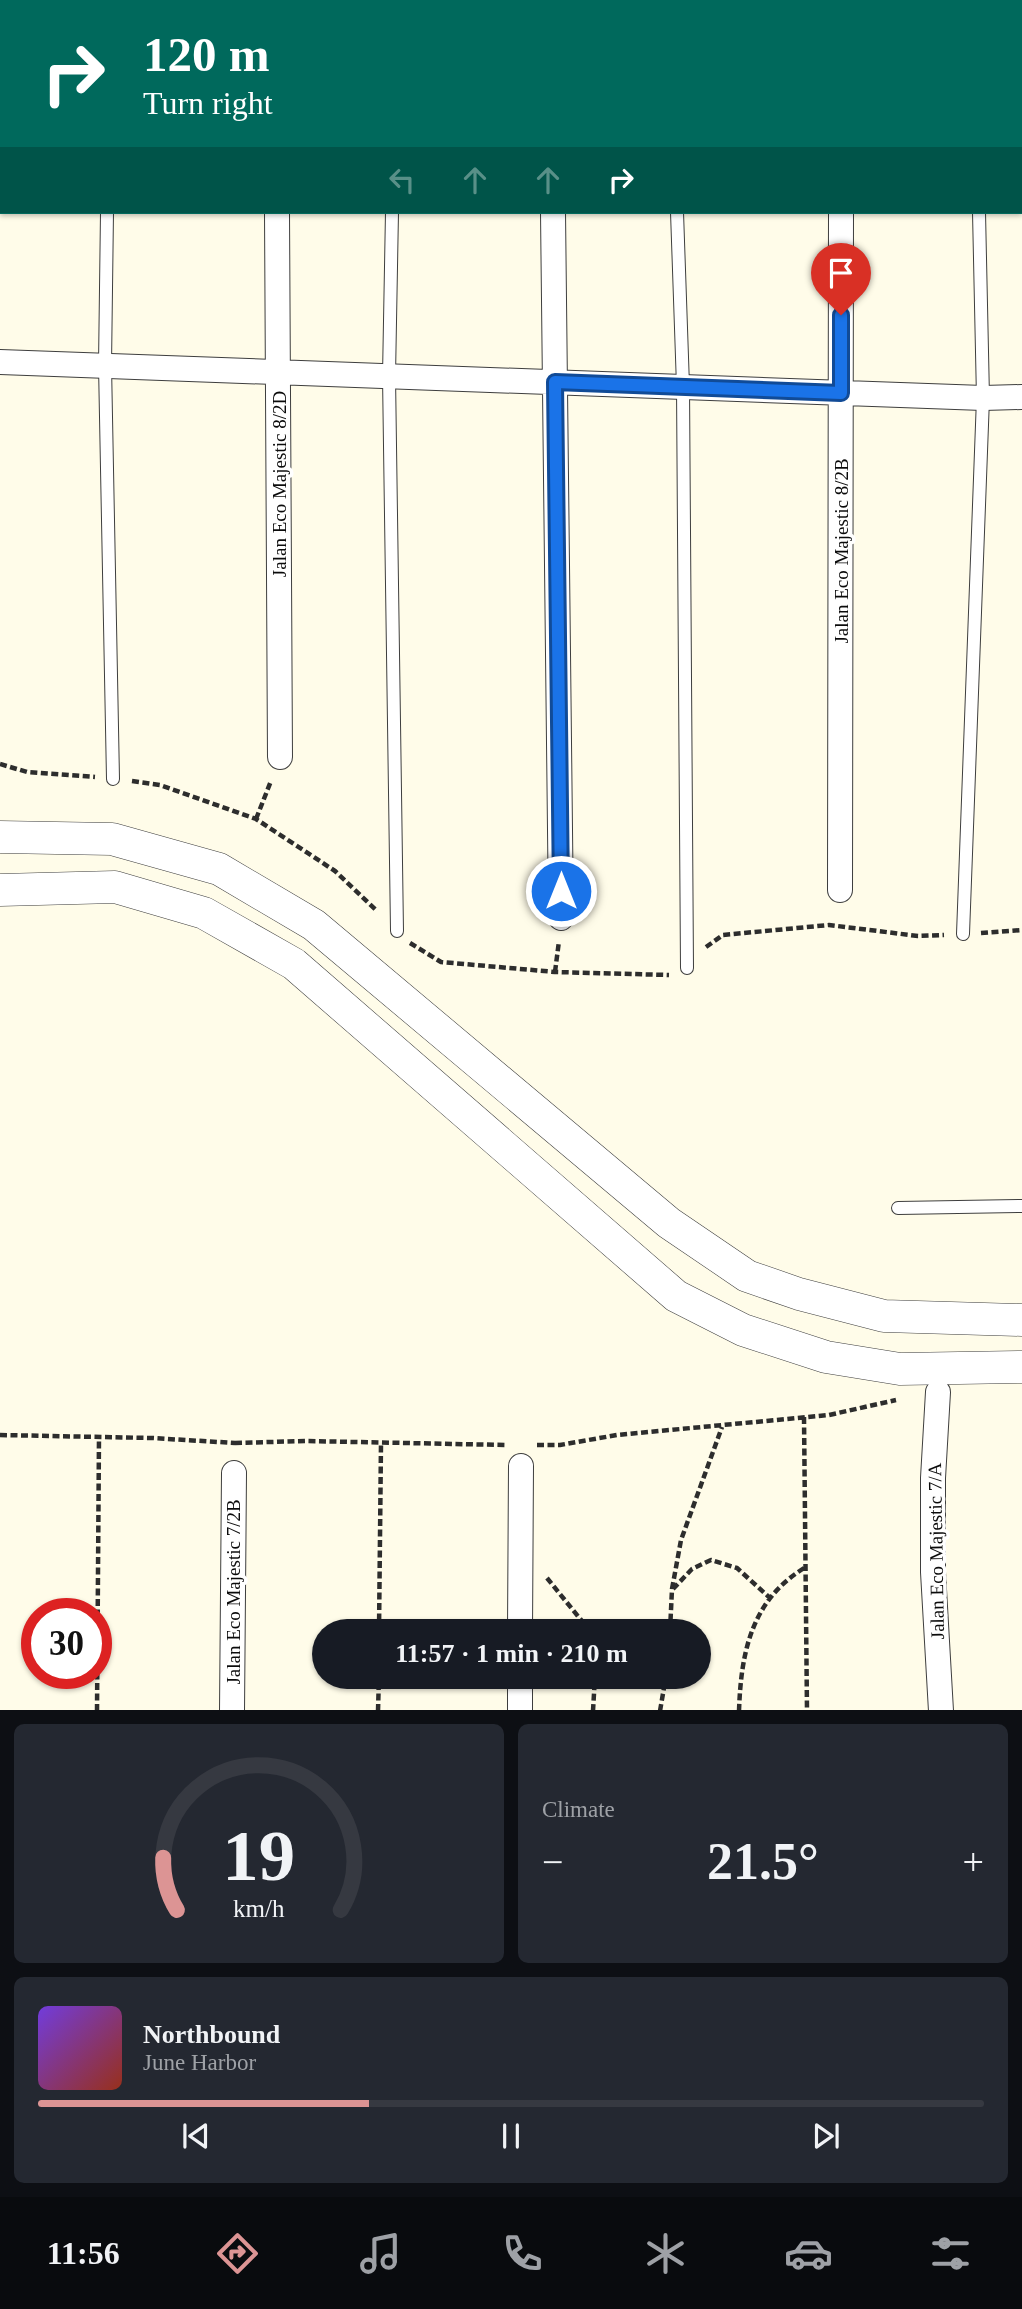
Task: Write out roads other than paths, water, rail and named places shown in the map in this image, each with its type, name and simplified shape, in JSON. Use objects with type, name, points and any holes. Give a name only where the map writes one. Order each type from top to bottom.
[{"type":"street","name":"Jalan Eco Majestic 8/2D","points":[[277,214],[280,757]]},
{"type":"street","points":[[553,214],[561,918]]},
{"type":"street","name":"Jalan Eco Majestic 8/2B","points":[[840,890],[841,214]]},
{"type":"street","points":[[0,362],[983,398],[1022,397]]},
{"type":"street","points":[[0,837],[112,839],[219,869],[314,925],[669,1223],[747,1276],[799,1294],[884,1316],[1022,1320]]},
{"type":"street","points":[[0,890],[115,887],[204,913],[294,964],[676,1296],[743,1330],[826,1357],[900,1369],[1022,1367]]},
{"type":"street","name":"Jalan Eco Majestic 7/A","points":[[938,1392],[933,1478],[933,1559],[941,1710]]},
{"type":"street","points":[[519,1456],[520,1619]]},
{"type":"street","name":"Jalan Eco Majestic 7/2B","points":[[232,1710],[234,1473]]},
{"type":"street","points":[[520,1689],[520,1710]]},
{"type":"lane","points":[[107,214],[105,365],[113,779]]},
{"type":"lane","points":[[392,214],[389,376],[397,931]]},
{"type":"lane","points":[[677,214],[683,386],[687,968]]},
{"type":"lane","points":[[963,934],[983,398],[979,214]]},
{"type":"lane","points":[[898,1208],[1022,1206]]}]
